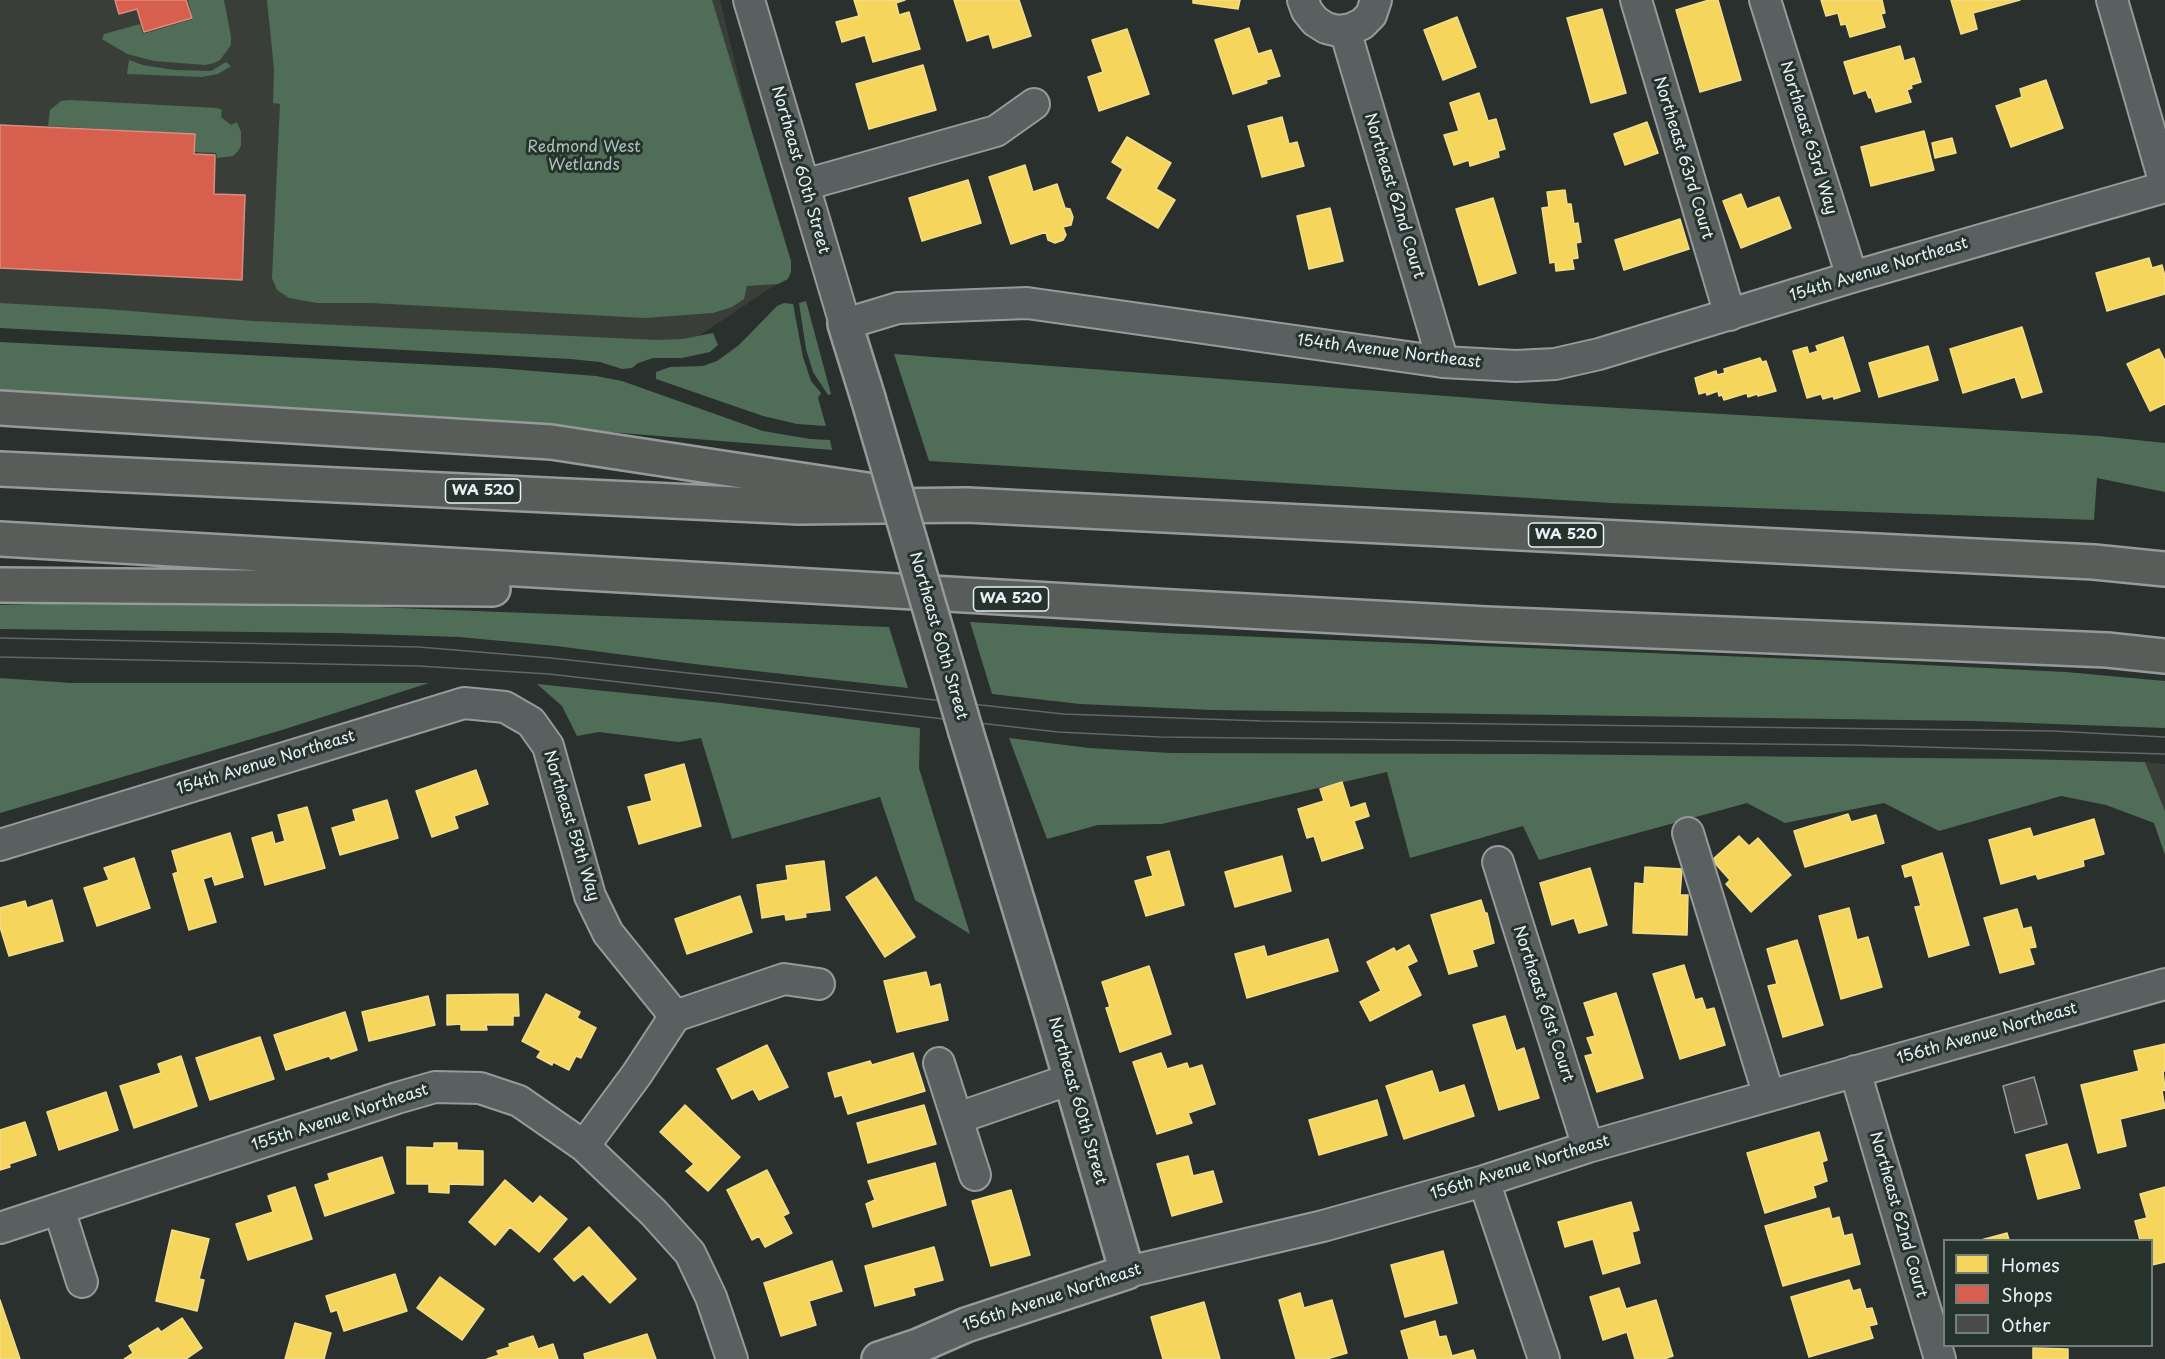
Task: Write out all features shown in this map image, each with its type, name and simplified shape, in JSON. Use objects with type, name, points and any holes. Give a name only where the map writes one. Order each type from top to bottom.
[{"type":"highway","points":[[0,408],[551,442],[967,505]]},
{"type":"highway","name":"WA 520","points":[[0,469],[799,507],[967,505],[2094,562],[2165,569]]},
{"type":"highway","name":"WA 520","points":[[0,539],[867,591],[1498,625],[2107,650],[2165,656]]},
{"type":"highway","points":[[0,585],[867,591]]},
{"type":"street","name":"Northeast 60th Street","points":[[749,0],[1127,1272]]},
{"type":"street","points":[[1303,0],[1307,11],[1315,21],[1326,28],[1338,31],[1362,24],[1371,15],[1376,0]]},
{"type":"street","name":"Northeast 63rd Court","points":[[1636,0],[1730,315]]},
{"type":"street","name":"Northeast 63rd Way","points":[[1765,0],[1852,277]]},
{"type":"street","points":[[2112,0],[2165,186]]},
{"type":"street","name":"Northeast 62nd Court","points":[[1345,30],[1443,362]]},
{"type":"street","points":[[804,185],[996,131],[1034,104]]},
{"type":"street","name":"154th Avenue Northeast","points":[[845,324],[898,308],[1027,303],[1443,362],[1516,366],[1556,364],[1599,354],[1852,277],[2165,186]]},
{"type":"street","name":"154th Avenue Northeast","points":[[0,845],[464,702],[506,707],[531,722]]},
{"type":"street","name":"Northeast 59th Way","points":[[531,722],[548,746],[591,896],[608,933],[675,1016]]},
{"type":"street","points":[[1688,833],[1769,1096]]},
{"type":"street","name":"Northeast 61st Court","points":[[1498,862],[1588,1147]]},
{"type":"street","points":[[584,1146],[637,1074],[675,1016],[784,979],[819,984]]},
{"type":"street","name":"156th Avenue Northeast","points":[[879,1359],[920,1352],[966,1325],[1127,1272],[1323,1226],[1484,1181],[1588,1147],[2165,984]]},
{"type":"street","points":[[939,1063],[975,1175]]},
{"type":"street","name":"Northeast 62nd Court","points":[[1855,1071],[1940,1359]]},
{"type":"street","points":[[958,1118],[1071,1079]]},
{"type":"street","name":"155th Avenue Northeast","points":[[0,1228],[386,1101],[435,1087],[480,1088],[519,1101],[584,1146],[654,1213],[690,1253],[711,1297],[732,1359]]},
{"type":"street","points":[[1484,1181],[1544,1359]]},
{"type":"street","points":[[59,1209],[82,1282]]},
{"type":"shaded area","points":[[0,0],[720,0],[787,277],[684,346],[0,309]]},
{"type":"shaded area","points":[[2145,762],[2165,764],[2165,811]]},
{"type":"green space","points":[[188,0],[224,0],[231,45],[220,60],[214,63],[205,65],[154,61],[127,54],[102,39],[104,34],[140,24],[143,34],[193,19]]},
{"type":"green space","name":"Redmond West Wetlands","points":[[267,0],[712,0],[791,261],[791,272],[788,279],[778,284],[747,286],[744,299],[732,307],[713,313],[645,318],[371,303],[317,303],[289,298],[277,290],[272,278],[280,104],[273,103],[274,69]]},
{"type":"green space","points":[[129,60],[143,65],[174,70],[211,71],[226,62],[231,66],[218,74],[202,77],[127,74]]},
{"type":"green space","points":[[61,101],[217,108],[222,110],[221,117],[231,125],[237,122],[241,132],[241,145],[233,156],[217,158],[216,153],[194,152],[195,134],[48,126],[50,110]]},
{"type":"green space","points":[[806,301],[831,394],[828,395],[813,372],[806,349],[799,303]]},
{"type":"green space","points":[[0,303],[253,321],[657,340],[683,339],[713,333],[718,345],[710,352],[682,358],[653,358],[638,363],[632,368],[622,369],[600,362],[570,359],[0,328]]},
{"type":"green space","points":[[784,303],[793,304],[803,357],[811,381],[821,393],[818,398],[826,426],[797,424],[763,416],[656,379],[656,372],[670,367],[703,366],[717,361],[739,345],[777,306]]},
{"type":"green space","points":[[0,342],[497,368],[596,376],[622,381],[763,431],[830,440],[832,450],[572,429],[479,419],[0,397]]},
{"type":"green space","points":[[894,354],[1551,404],[2099,436],[2165,443],[2165,492],[2097,478],[2094,520],[1611,503],[929,461]]},
{"type":"green space","points":[[0,605],[373,607],[889,627],[908,688],[556,646],[459,637],[337,633],[0,629]]},
{"type":"green space","points":[[970,622],[1163,633],[2066,672],[2165,681],[2165,728],[1973,721],[1212,710],[1080,704],[992,694]]},
{"type":"green space","points":[[0,678],[71,683],[429,683],[282,730],[0,813]]},
{"type":"green space","points":[[537,684],[722,703],[920,728],[919,768],[970,934],[915,900],[880,797],[732,839],[701,738],[679,742],[599,732],[577,736],[562,706]]},
{"type":"green space","points":[[1009,738],[1089,748],[1170,753],[1531,754],[2145,762],[2165,811],[2165,855],[2154,823],[2106,805],[2061,796],[1939,831],[1884,803],[1785,823],[1747,803],[1539,860],[1523,826],[1410,858],[1387,772],[1162,824],[1098,825],[1047,839]]},
{"type":"building: Homes","points":[[854,0],[905,0],[896,3],[899,15],[909,12],[920,49],[873,62],[865,35],[842,42],[836,22],[859,16]]},
{"type":"building: Homes","points":[[954,0],[1019,0],[1031,36],[993,48],[989,34],[967,41]]},
{"type":"building: Homes","points":[[1193,0],[1240,0],[1238,9],[1193,3]]},
{"type":"building: Homes","points":[[1709,0],[1718,0],[1741,80],[1700,92],[1676,10]]},
{"type":"building: Homes","points":[[1821,0],[1882,0],[1885,13],[1881,14],[1885,27],[1850,37],[1846,24],[1841,25],[1838,13],[1826,16]]},
{"type":"building: Homes","points":[[1951,0],[2020,0],[1973,13],[1977,29],[1961,34]]},
{"type":"building: Homes","points":[[1602,9],[1626,93],[1591,103],[1567,18]]},
{"type":"building: Homes","points":[[1457,17],[1476,67],[1443,80],[1424,30]]},
{"type":"building: Homes","points":[[1249,28],[1258,54],[1271,50],[1280,76],[1266,80],[1267,83],[1233,94],[1215,40]]},
{"type":"building: Homes","points":[[1127,29],[1149,94],[1099,111],[1088,77],[1103,72],[1092,40]]},
{"type":"building: Homes","points":[[1900,46],[1904,61],[1914,58],[1921,82],[1911,85],[1912,88],[1907,90],[1911,102],[1876,112],[1866,90],[1854,94],[1844,62]]},
{"type":"building: Homes","points":[[923,65],[936,110],[869,129],[856,84]]},
{"type":"building: Homes","points":[[2046,80],[2063,128],[2011,147],[1996,106],[2022,97],[2020,89]]},
{"type":"building: Homes","points":[[1479,93],[1488,121],[1496,119],[1505,149],[1498,151],[1499,157],[1470,166],[1469,160],[1454,165],[1444,135],[1459,131],[1450,103]]},
{"type":"building: Homes","points":[[1282,117],[1289,144],[1297,142],[1304,166],[1262,177],[1248,126]]},
{"type":"building: Homes","points":[[1647,122],[1658,153],[1625,165],[1614,134]]},
{"type":"building: Homes","points":[[1924,131],[1934,170],[1871,186],[1861,147]]},
{"type":"building: Homes","points":[[1127,137],[1171,163],[1156,189],[1175,200],[1158,228],[1107,198],[1123,169],[1112,162]]},
{"type":"building: Homes","points":[[1952,138],[1956,153],[1935,158],[1932,143]]},
{"type":"building: Homes","points":[[1025,165],[1033,192],[1057,184],[1065,208],[1070,209],[1073,217],[1071,225],[1063,227],[1066,235],[1063,240],[1055,243],[1048,240],[1046,232],[1011,244],[989,177]]},
{"type":"building: Homes","points":[[968,180],[981,223],[922,241],[909,198]]},
{"type":"building: Homes","points":[[1565,190],[1567,204],[1571,204],[1574,224],[1578,223],[1581,242],[1576,243],[1578,258],[1572,259],[1574,269],[1556,271],[1555,262],[1550,263],[1542,208],[1549,207],[1547,192]]},
{"type":"building: Homes","points":[[1741,194],[1747,209],[1779,197],[1791,228],[1741,248],[1723,201]]},
{"type":"building: Homes","points":[[1493,198],[1516,273],[1479,285],[1456,209]]},
{"type":"building: Homes","points":[[1330,208],[1343,261],[1309,269],[1297,216]]},
{"type":"building: Homes","points":[[1680,219],[1689,249],[1624,270],[1615,240]]},
{"type":"building: Homes","points":[[2149,258],[2152,268],[2162,265],[2165,276],[2165,294],[2107,311],[2096,273]]},
{"type":"building: Homes","points":[[2022,327],[2042,392],[2022,398],[2015,377],[1963,393],[1950,349]]},
{"type":"building: Homes","points":[[1843,337],[1860,391],[1834,399],[1833,396],[1823,399],[1821,394],[1807,398],[1793,351],[1807,347],[1809,354],[1818,351],[1816,346]]},
{"type":"building: Homes","points":[[1928,346],[1938,380],[1879,397],[1869,363]]},
{"type":"building: Homes","points":[[2159,349],[2165,361],[2165,404],[2150,411],[2127,364]]},
{"type":"building: Homes","points":[[1760,358],[1762,362],[1766,361],[1776,391],[1748,397],[1747,393],[1724,400],[1722,395],[1719,396],[1718,391],[1707,395],[1706,392],[1699,394],[1695,378],[1716,371],[1717,375],[1725,373],[1724,369]]},
{"type":"building: Homes","points":[[684,764],[701,826],[639,844],[628,807],[652,801],[645,775]]},
{"type":"building: Homes","points":[[476,770],[488,804],[454,816],[458,828],[432,837],[416,791]]},
{"type":"building: Homes","points":[[1342,782],[1350,808],[1365,803],[1369,816],[1354,821],[1363,848],[1322,861],[1314,836],[1307,838],[1298,809],[1324,801],[1320,789]]},
{"type":"building: Homes","points":[[387,800],[398,838],[340,855],[332,828],[356,821],[353,810]]},
{"type":"building: Homes","points":[[307,807],[325,868],[265,885],[252,838],[272,832],[275,844],[285,841],[278,815]]},
{"type":"building: Homes","points":[[1848,814],[1851,822],[1876,815],[1884,843],[1805,867],[1794,831]]},
{"type":"building: Homes","points":[[2094,819],[2104,854],[2083,860],[2084,866],[2038,879],[2036,874],[2001,884],[1989,840],[2030,828],[2033,837]]},
{"type":"building: Homes","points":[[230,833],[243,877],[215,885],[212,876],[203,879],[216,922],[189,930],[173,874],[178,872],[172,851]]},
{"type":"building: Homes","points":[[1739,836],[1749,846],[1758,838],[1791,875],[1751,912],[1726,884],[1730,880],[1712,860]]},
{"type":"building: Homes","points":[[1169,851],[1184,905],[1146,916],[1135,881],[1153,876],[1147,857]]},
{"type":"building: Homes","points":[[1942,853],[1969,945],[1929,957],[1915,907],[1921,906],[1912,875],[1905,877],[1902,866]]},
{"type":"building: Homes","points":[[1282,856],[1291,891],[1235,907],[1225,872]]},
{"type":"building: Homes","points":[[134,858],[150,908],[97,926],[84,888],[109,880],[104,868]]},
{"type":"building: Homes","points":[[824,861],[830,910],[805,913],[806,917],[786,920],[785,914],[762,918],[757,885],[788,880],[786,866]]},
{"type":"building: Homes","points":[[1645,867],[1682,869],[1680,895],[1688,895],[1687,935],[1633,933],[1635,883],[1644,884]]},
{"type":"building: Homes","points":[[1590,868],[1607,925],[1579,933],[1574,918],[1552,925],[1540,883]]},
{"type":"building: Homes","points":[[876,877],[915,937],[885,957],[846,897]]},
{"type":"building: Homes","points":[[740,896],[752,932],[687,954],[675,919]]},
{"type":"building: Homes","points":[[52,900],[63,941],[9,956],[0,927],[0,908],[25,901],[27,908]]},
{"type":"building: Homes","points":[[1481,900],[1485,913],[1487,913],[1494,943],[1472,950],[1477,966],[1449,974],[1431,915]]},
{"type":"building: Homes","points":[[1849,908],[1857,940],[1868,937],[1882,987],[1841,999],[1819,916]]},
{"type":"building: Homes","points":[[2017,909],[2023,929],[2031,927],[2036,947],[2029,948],[2034,964],[2000,973],[1984,918]]},
{"type":"building: Homes","points":[[1328,939],[1338,971],[1247,998],[1235,954],[1264,946],[1267,957]]},
{"type":"building: Homes","points":[[1797,940],[1823,1025],[1783,1037],[1768,986],[1777,984],[1767,949]]},
{"type":"building: Homes","points":[[1409,945],[1417,961],[1407,966],[1421,995],[1370,1021],[1360,1002],[1381,991],[1367,962],[1394,948],[1396,952]]},
{"type":"building: Homes","points":[[1684,965],[1695,1000],[1702,998],[1706,1010],[1714,1008],[1725,1045],[1680,1059],[1653,974]]},
{"type":"building: Homes","points":[[1149,966],[1171,1034],[1120,1052],[1106,1008],[1110,1007],[1102,982]]},
{"type":"building: Homes","points":[[926,972],[930,987],[940,984],[948,1020],[897,1032],[884,981]]},
{"type":"building: Homes","points":[[1616,993],[1643,1078],[1597,1092],[1585,1056],[1593,1054],[1587,1038],[1595,1036],[1584,1003]]},
{"type":"building: Homes","points":[[518,994],[519,1016],[513,1016],[513,1025],[486,1025],[487,1030],[461,1030],[461,1024],[447,1025],[447,995]]},
{"type":"building: Homes","points":[[546,994],[580,1012],[577,1018],[596,1028],[581,1058],[576,1056],[569,1070],[537,1057],[541,1051],[522,1041]]},
{"type":"building: Homes","points":[[428,996],[435,1025],[369,1041],[362,1012]]},
{"type":"building: Homes","points":[[345,1012],[357,1050],[331,1059],[329,1056],[286,1070],[274,1035]]},
{"type":"building: Homes","points":[[1505,1016],[1516,1051],[1524,1048],[1539,1098],[1499,1110],[1473,1025]]},
{"type":"building: Homes","points":[[260,1037],[274,1079],[210,1100],[196,1058]]},
{"type":"building: Homes","points":[[2165,1044],[2165,1071],[2163,1071],[2165,1090],[2162,1091],[2165,1108],[2120,1119],[2126,1146],[2098,1153],[2081,1085],[2139,1071],[2134,1051]]},
{"type":"building: Homes","points":[[767,1045],[788,1087],[759,1100],[753,1089],[732,1099],[717,1069]]},
{"type":"building: Homes","points":[[913,1053],[925,1091],[848,1114],[842,1095],[835,1097],[828,1073],[870,1061],[872,1065]]},
{"type":"building: Homes","points":[[1161,1053],[1167,1069],[1187,1063],[1189,1069],[1202,1065],[1215,1104],[1188,1113],[1192,1123],[1157,1134],[1133,1062]]},
{"type":"building: Homes","points":[[181,1056],[197,1106],[134,1128],[120,1086],[161,1073],[158,1064]]},
{"type":"building: Homes","points":[[1432,1071],[1439,1093],[1464,1085],[1474,1116],[1404,1139],[1386,1086]]},
{"type":"building: Homes","points":[[106,1092],[118,1130],[59,1150],[47,1112]]},
{"type":"building: Homes","points":[[1377,1100],[1387,1135],[1319,1155],[1309,1120]]},
{"type":"building: Homes","points":[[685,1105],[740,1157],[708,1191],[686,1171],[694,1164],[660,1132]]},
{"type":"building: Homes","points":[[924,1105],[936,1144],[868,1163],[857,1123]]},
{"type":"building: Homes","points":[[25,1122],[36,1155],[9,1164],[10,1167],[0,1170],[0,1130]]},
{"type":"building: Homes","points":[[1819,1132],[1827,1160],[1822,1162],[1827,1181],[1813,1186],[1816,1197],[1765,1213],[1747,1153]]},
{"type":"building: Homes","points":[[434,1143],[457,1143],[457,1150],[483,1151],[483,1185],[449,1184],[449,1193],[429,1192],[429,1184],[407,1184],[407,1147],[434,1148]]},
{"type":"building: Homes","points":[[2067,1144],[2080,1188],[2038,1199],[2026,1155]]},
{"type":"building: Homes","points":[[1188,1156],[1193,1176],[1213,1171],[1222,1202],[1172,1216],[1157,1164]]},
{"type":"building: Homes","points":[[382,1157],[394,1193],[325,1216],[315,1185],[330,1180],[328,1174]]},
{"type":"building: Homes","points":[[935,1163],[946,1205],[873,1227],[866,1204],[875,1200],[868,1181]]},
{"type":"building: Homes","points":[[767,1170],[789,1213],[783,1216],[792,1233],[765,1247],[759,1236],[752,1240],[727,1190]]},
{"type":"building: Homes","points":[[505,1180],[533,1204],[540,1196],[567,1219],[539,1252],[510,1227],[495,1245],[469,1222]]},
{"type":"building: Homes","points":[[295,1187],[312,1239],[248,1260],[236,1224],[273,1212],[268,1196]]},
{"type":"building: Homes","points":[[2165,1187],[2165,1262],[2153,1265],[2153,1239],[2140,1239],[2135,1221],[2147,1218],[2140,1194]]},
{"type":"building: Homes","points":[[1011,1190],[1030,1255],[991,1266],[972,1201]]},
{"type":"building: Homes","points":[[1631,1202],[1639,1230],[1632,1232],[1640,1263],[1603,1274],[1593,1239],[1565,1247],[1558,1222]]},
{"type":"building: Homes","points":[[1829,1208],[1832,1219],[1839,1217],[1844,1236],[1852,1234],[1860,1264],[1783,1286],[1765,1226]]},
{"type":"building: Homes","points":[[589,1227],[636,1279],[610,1303],[583,1274],[574,1281],[554,1259]]},
{"type":"building: Homes","points":[[172,1230],[209,1239],[199,1279],[204,1280],[197,1311],[156,1301]]},
{"type":"building: Homes","points":[[2007,1233],[2009,1239],[1985,1239]]},
{"type":"building: Homes","points":[[934,1247],[943,1280],[913,1288],[915,1295],[875,1306],[865,1266]]},
{"type":"building: Homes","points":[[1443,1251],[1457,1303],[1405,1317],[1391,1265]]},
{"type":"building: Homes","points":[[832,1261],[842,1291],[809,1301],[816,1325],[781,1336],[764,1283]]},
{"type":"building: Homes","points":[[395,1274],[407,1311],[344,1331],[337,1310],[331,1312],[326,1296]]},
{"type":"building: Homes","points":[[440,1277],[484,1309],[462,1340],[417,1308]]},
{"type":"building: Homes","points":[[1849,1280],[1853,1291],[1860,1289],[1866,1309],[1872,1308],[1877,1324],[1869,1326],[1873,1338],[1809,1357],[1791,1297]]},
{"type":"building: Homes","points":[[1619,1288],[1626,1309],[1656,1300],[1673,1356],[1664,1359],[1635,1359],[1627,1332],[1603,1340],[1590,1297]]},
{"type":"building: Homes","points":[[1300,1293],[1304,1308],[1332,1300],[1347,1353],[1327,1359],[1296,1359],[1279,1300]]},
{"type":"building: Homes","points":[[0,1300],[20,1359],[0,1359]]},
{"type":"building: Homes","points":[[1204,1302],[1220,1359],[1163,1359],[1151,1317]]},
{"type":"building: Homes","points":[[182,1318],[202,1348],[186,1359],[124,1359],[133,1353],[129,1346],[158,1328],[161,1332]]},
{"type":"building: Homes","points":[[1435,1321],[1439,1337],[1446,1336],[1452,1356],[1473,1350],[1476,1359],[1409,1359],[1401,1331]]},
{"type":"building: Homes","points":[[295,1323],[331,1333],[324,1359],[285,1359]]},
{"type":"building: Homes","points":[[647,1334],[656,1359],[585,1359],[584,1354]]},
{"type":"building: Homes","points":[[533,1336],[538,1349],[553,1344],[558,1359],[487,1359],[499,1355],[497,1351],[510,1347],[509,1344]]},
{"type":"building: Homes","points":[[2033,1348],[2068,1349],[2068,1359],[2033,1359]]},
{"type":"building: Shops","points":[[115,0],[186,0],[192,18],[144,32],[137,9],[119,14]]},
{"type":"building: Shops","points":[[0,125],[195,134],[194,154],[215,155],[214,194],[245,195],[242,280],[0,268]]},
{"type":"building: Other","points":[[2034,1077],[2047,1124],[2015,1133],[2003,1086]]},
{"type":"tram line","points":[[0,638],[419,647],[551,658],[1063,714],[1262,721],[2053,731],[2165,737]]},
{"type":"tram line","points":[[0,657],[418,666],[549,674],[1058,732],[1160,737],[1854,745],[2165,754]]}]
